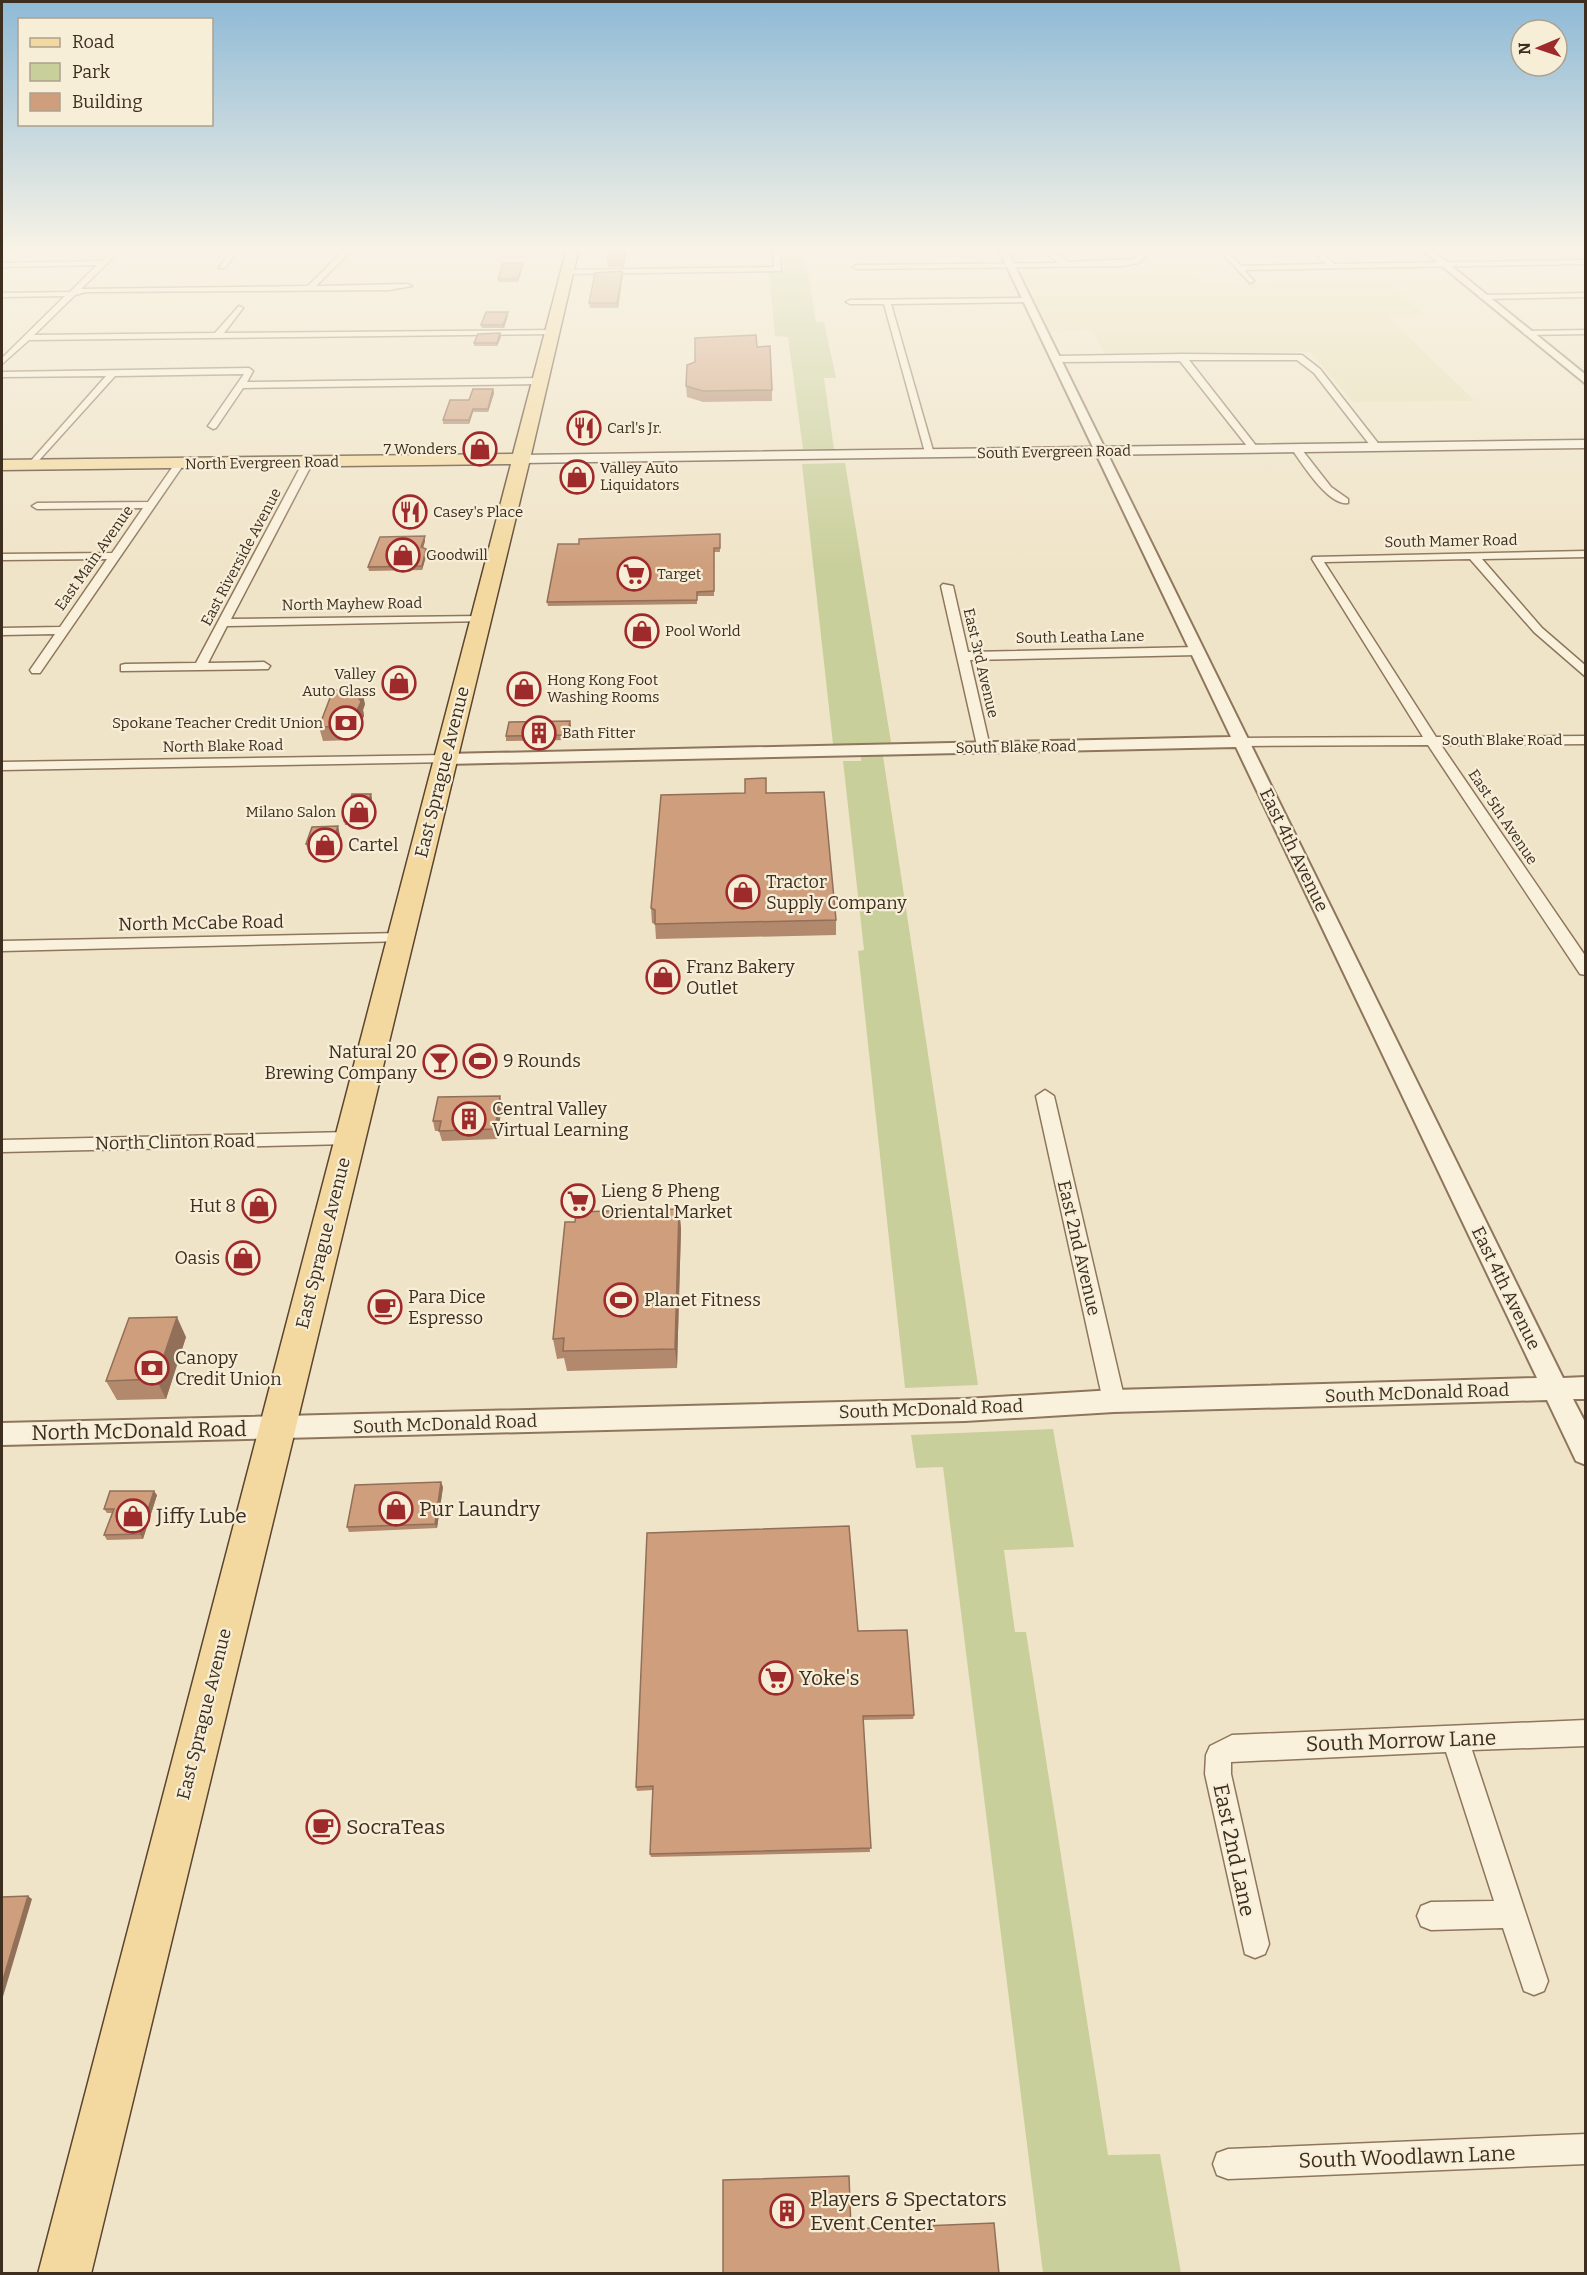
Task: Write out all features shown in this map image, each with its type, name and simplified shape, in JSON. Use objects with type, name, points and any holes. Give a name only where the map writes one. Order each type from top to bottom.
[{"type":"main road","name":"East Sprague Avenue","points":[[64,2274],[547,354]]},
{"type":"main road","name":"South Evergreen Road","points":[[522,459],[1586,444]]},
{"type":"main road","name":"North Evergreen Road","points":[[2,465],[522,459]]},
{"type":"street","points":[[902,354],[929,454]]},
{"type":"street","name":"East 4th Avenue","points":[[1055,354],[1586,1453]]},
{"type":"street","points":[[1553,354],[1586,381]]},
{"type":"street","points":[[1182,357],[1254,448]]},
{"type":"street","points":[[1057,359],[1299,357],[1309,362],[1317,370],[1376,447]]},
{"type":"street","points":[[2,375],[249,371],[213,426]]},
{"type":"street","points":[[32,465],[113,373]]},
{"type":"street","points":[[240,385],[540,381]]},
{"type":"street","points":[[1296,448],[1327,489],[1344,501]]},
{"type":"street","name":"East Riverside Avenue","points":[[200,667],[308,462]]},
{"type":"street","name":"East Main Avenue","points":[[36,670],[179,464]]},
{"type":"street","points":[[37,506],[149,505]]},
{"type":"street","name":"South Mamer Road","points":[[1317,559],[1586,554]]},
{"type":"street","points":[[1473,555],[1538,630],[1586,673]]},
{"type":"street","points":[[2,557],[114,556]]},
{"type":"street","name":"East 5th Avenue","points":[[1317,559],[1432,741],[1586,970]]},
{"type":"street","name":"East 3rd Avenue","points":[[947,586],[983,747]]},
{"type":"street","name":"North Mayhew Road","points":[[223,623],[481,619]]},
{"type":"street","points":[[2,631],[63,630]]},
{"type":"street","name":"South Leatha Lane","points":[[964,656],[1197,651]]},
{"type":"street","points":[[125,668],[264,666]]},
{"type":"street","name":"South Blake Road","points":[[446,759],[1242,742],[1586,740]]},
{"type":"street","name":"North Blake Road","points":[[2,766],[446,759]]},
{"type":"street","name":"North McCabe Road","points":[[2,946],[401,938]]},
{"type":"street","name":"East 2nd Avenue","points":[[1045,1096],[1113,1401]]},
{"type":"street","name":"North Clinton Road","points":[[2,1146],[349,1138]]},
{"type":"street","name":"South McDonald Road","points":[[276,1429],[965,1410],[1113,1401],[1586,1388]]},
{"type":"street","name":"North McDonald Road","points":[[2,1434],[276,1429]]},
{"type":"street","name":"South Morrow Lane","points":[[1219,1755],[1232,1748],[1586,1733]]},
{"type":"street","points":[[1455,1738],[1534,1981]]},
{"type":"street","name":"East 2nd Lane","points":[[1219,1755],[1218,1774],[1255,1944]]},
{"type":"street","points":[[1431,1916],[1512,1914]]},
{"type":"street","name":"South Woodlawn Lane","points":[[1228,2164],[1586,2149]]},
{"type":"shaded area","points":[[1105,354],[1199,354],[1106,356]]},
{"type":"shaded area","points":[[1312,354],[1427,354],[1475,401],[1353,402]]},
{"type":"green space","points":[[790,354],[831,354],[836,378],[824,378],[834,449],[803,449]]},
{"type":"green space","points":[[845,463],[892,748],[860,748],[859,744],[833,744],[802,464]]},
{"type":"green space","points":[[883,756],[978,1385],[905,1388],[858,951],[864,950],[843,761],[861,761],[861,757]]},
{"type":"green space","points":[[1053,1429],[1074,1547],[1004,1550],[1015,1632],[1026,1632],[1108,2155],[1160,2154],[1181,2273],[1043,2273],[943,1467],[916,1468],[911,1435]]},
{"type":"building","points":[[695,354],[770,354],[772,390],[703,391],[686,386],[687,365],[695,362]]},
{"type":"building","points":[[473,389],[493,389],[488,409],[473,409],[469,420],[443,420],[450,400],[469,400]]},
{"type":"building","name":"Target","points":[[720,534],[720,548],[714,548],[714,591],[697,592],[697,600],[547,602],[558,544],[579,544],[579,539]]},
{"type":"building","name":"Goodwill","points":[[425,536],[421,547],[426,549],[422,566],[368,567],[380,537]]},
{"type":"building","points":[[333,690],[362,690],[359,698],[361,702],[349,726],[319,727]]},
{"type":"building","name":"Bath Fitter","points":[[570,721],[568,735],[506,736],[509,722]]},
{"type":"building","name":"Tractor Supply Company","points":[[766,778],[766,793],[824,792],[836,920],[655,924],[655,910],[651,908],[661,795],[745,793],[745,779]]},
{"type":"building","name":"Milano Salon","points":[[352,794],[371,794],[363,820],[344,821]]},
{"type":"building","points":[[338,826],[332,843],[306,844],[312,827]]},
{"type":"building","name":"Central Valley Virtual Learning","points":[[500,1096],[495,1129],[439,1131],[441,1121],[433,1121],[438,1097]]},
{"type":"building","name":"Planet Fitness","points":[[679,1209],[675,1349],[563,1351],[564,1338],[553,1339],[565,1222],[575,1222],[576,1212]]},
{"type":"building","points":[[177,1317],[156,1379],[106,1381],[129,1318]]},
{"type":"building","name":"Pur Laundry","points":[[441,1482],[435,1524],[347,1527],[355,1485]]},
{"type":"building","name":"Jiffy Lube","points":[[110,1491],[154,1491],[140,1534],[104,1535],[114,1509],[104,1509]]},
{"type":"building","name":"Yoke's","points":[[849,1526],[858,1631],[907,1630],[914,1715],[863,1716],[871,1848],[650,1854],[653,1786],[636,1787],[647,1533]]},
{"type":"building","points":[[28,1896],[2,1983],[2,1897]]},
{"type":"building","name":"Players & Spectators Event Center","points":[[849,2176],[851,2229],[994,2223],[999,2274],[723,2274],[723,2180]]},
{"type":"place","name":"Carl's Jr.","points":[[584,428]]},
{"type":"place","name":"7 Wonders","points":[[480,449]]},
{"type":"place","name":"Valley Auto Liquidators","points":[[577,477]]},
{"type":"place","name":"Casey's Place","points":[[410,512]]},
{"type":"place","name":"Goodwill","points":[[403,555]]},
{"type":"place","name":"Target","points":[[634,574]]},
{"type":"place","name":"Pool World","points":[[642,631]]},
{"type":"place","name":"Valley Auto Glass","points":[[399,683]]},
{"type":"place","name":"Hong Kong Foot Washing Rooms","points":[[524,689]]},
{"type":"place","name":"Spokane Teacher Credit Union","points":[[346,723]]},
{"type":"place","name":"Bath Fitter","points":[[539,733]]},
{"type":"place","name":"Milano Salon","points":[[359,812]]},
{"type":"place","name":"Cartel","points":[[325,845]]},
{"type":"place","name":"Tractor Supply Company","points":[[743,892]]},
{"type":"place","name":"Franz Bakery Outlet","points":[[663,977]]},
{"type":"place","name":"9 Rounds","points":[[480,1061]]},
{"type":"place","name":"Natural 20 Brewing Company","points":[[440,1062]]},
{"type":"place","name":"Central Valley Virtual Learning","points":[[469,1119]]},
{"type":"place","name":"Lieng & Pheng Oriental Market","points":[[578,1201]]},
{"type":"place","name":"Hut 8","points":[[259,1206]]},
{"type":"place","name":"Oasis","points":[[243,1258]]},
{"type":"place","name":"Planet Fitness","points":[[621,1300]]},
{"type":"place","name":"Para Dice Espresso","points":[[385,1307]]},
{"type":"place","name":"Canopy Credit Union","points":[[152,1368]]},
{"type":"place","name":"Pur Laundry","points":[[396,1509]]},
{"type":"place","name":"Jiffy Lube","points":[[133,1516]]},
{"type":"place","name":"Yoke's","points":[[776,1678]]},
{"type":"place","name":"SocraTeas","points":[[323,1827]]},
{"type":"place","name":"Players & Spectators Event Center","points":[[787,2211]]}]
